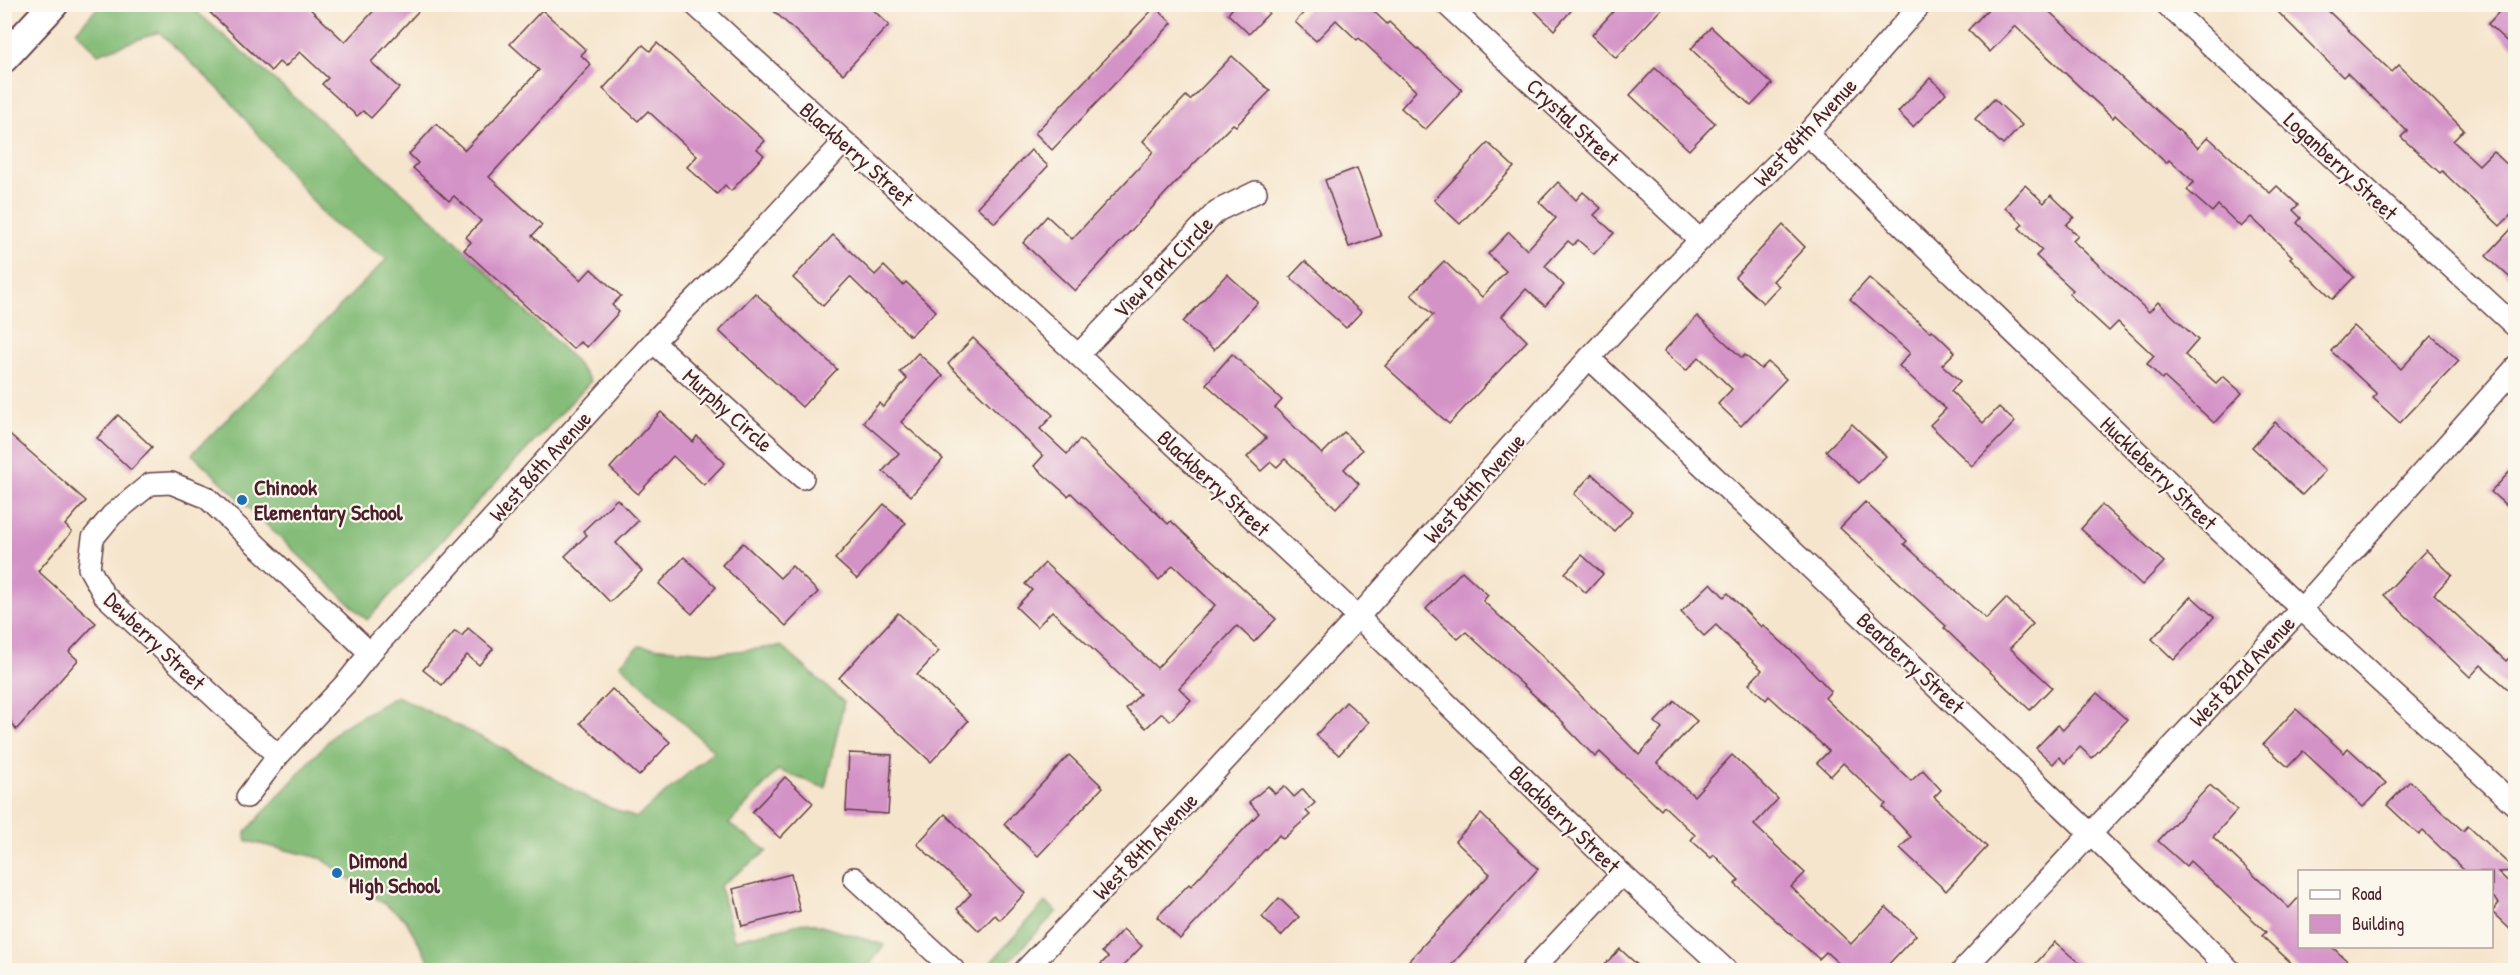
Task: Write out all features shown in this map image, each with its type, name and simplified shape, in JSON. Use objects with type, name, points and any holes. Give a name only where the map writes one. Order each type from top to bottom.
[{"type":"street","points":[[4,58],[54,4]]},
{"type":"street","name":"Blackberry Street","points":[[694,4],[843,143],[1078,355],[1358,617],[1622,874],[1726,970]]},
{"type":"street","name":"Crystal Street","points":[[1446,4],[1700,240]]},
{"type":"street","name":"West 84th Avenue","points":[[1025,970],[1183,806],[1358,617],[1589,358],[1700,240],[1807,134],[1921,4]]},
{"type":"street","name":"Loganberry Street","points":[[2166,4],[2516,327]]},
{"type":"street","name":"Huckleberry Street","points":[[1807,134],[2301,609],[2516,806]]},
{"type":"street","name":"West 86th Avenue","points":[[247,797],[278,756],[653,342],[756,237],[843,143]]},
{"type":"street","name":"View Park Circle","points":[[1078,355],[1217,211],[1256,192]]},
{"type":"street","name":"Murphy Circle","points":[[653,342],[803,478]]},
{"type":"street","name":"Bearberry Street","points":[[1589,358],[2090,833],[2230,970]]},
{"type":"street","name":"West 82nd Avenue","points":[[1962,970],[2301,609],[2516,366]]},
{"type":"street","name":"Dewberry Street","points":[[278,756],[104,595],[89,568],[93,538],[112,515],[150,484],[171,483],[206,497],[370,653]]},
{"type":"street","points":[[1532,970],[1622,874]]},
{"type":"street","points":[[854,878],[954,970]]},
{"type":"green space","points":[[100,5],[189,5],[443,228],[573,359],[591,381],[367,620],[192,454],[387,259],[330,222],[226,96],[159,32],[98,54],[76,31]]},
{"type":"green space","points":[[639,646],[720,653],[781,646],[844,702],[825,788],[778,770],[729,824],[767,851],[720,886],[734,940],[808,922],[884,945],[866,970],[435,970],[405,919],[321,858],[247,841],[245,833],[340,728],[397,696],[495,744],[591,800],[636,818],[714,751],[620,664]]},
{"type":"green space","points":[[1045,902],[1057,911],[1001,970],[984,970]]},
{"type":"building","points":[[201,4],[305,4],[345,42],[380,4],[425,4],[371,62],[399,88],[371,118],[363,111],[357,116],[322,84],[328,78],[300,52],[285,67],[279,62],[271,71]]},
{"type":"building","points":[[766,4],[867,4],[889,25],[843,74]]},
{"type":"building","points":[[1236,4],[1259,4],[1269,13],[1249,34],[1228,14]]},
{"type":"building","points":[[1312,4],[1366,4],[1387,24],[1389,22],[1462,90],[1425,130],[1401,108],[1416,91],[1359,38],[1357,40],[1336,20],[1316,41],[1295,22]]},
{"type":"building","points":[[1528,4],[1577,4],[1554,30]]},
{"type":"building","points":[[1620,4],[1666,4],[1616,58],[1592,35]]},
{"type":"building","points":[[1993,4],[2041,4],[2198,148],[2208,137],[2270,193],[2277,186],[2298,205],[2293,210],[2301,218],[2297,223],[2354,277],[2333,299],[2251,217],[2241,227],[2218,205],[2212,212],[2187,190],[2194,182],[2169,160],[2166,163],[2115,115],[2113,118],[2015,26],[1990,52],[1968,30]]},
{"type":"building","points":[[2270,4],[2321,4],[2392,72],[2399,65],[2464,130],[2453,141],[2479,165],[2493,151],[2516,173],[2516,210],[2500,226],[2442,171],[2440,173],[2401,137],[2407,131],[2347,73],[2343,77]]},
{"type":"building","points":[[2506,4],[2516,4],[2516,50],[2488,24]]},
{"type":"building","points":[[1155,7],[1172,23],[1052,150],[1035,133]]},
{"type":"building","points":[[542,10],[586,50],[581,55],[591,65],[489,177],[542,225],[532,236],[581,280],[591,269],[621,296],[612,305],[619,312],[587,347],[580,342],[573,349],[464,250],[471,242],[466,237],[481,221],[454,196],[449,201],[413,168],[418,163],[409,154],[436,124],[465,150],[510,102],[539,70],[510,44]]},
{"type":"building","points":[[1711,27],[1772,84],[1751,106],[1691,49]]},
{"type":"building","points":[[657,43],[765,141],[757,149],[764,155],[731,191],[725,185],[717,194],[687,167],[697,156],[648,111],[638,121],[603,89],[643,45],[650,51]]},
{"type":"building","points":[[1232,56],[1270,91],[1236,126],[1233,124],[1176,182],[1075,291],[1023,243],[1047,216],[1072,239],[1149,157],[1153,151],[1143,141],[1186,96],[1190,100]]},
{"type":"building","points":[[1655,68],[1715,123],[1689,150],[1630,95]]},
{"type":"building","points":[[1930,78],[1946,93],[1913,127],[1898,112]]},
{"type":"building","points":[[1994,99],[2022,125],[2003,145],[1975,119]]},
{"type":"building","points":[[1488,143],[1514,167],[1460,224],[1434,200]]},
{"type":"building","points":[[1031,150],[1048,166],[995,223],[977,207]]},
{"type":"building","points":[[1357,168],[1381,236],[1349,247],[1325,180]]},
{"type":"building","points":[[1558,182],[1576,200],[1583,192],[1601,208],[1594,215],[1614,233],[1594,254],[1578,240],[1573,245],[1568,241],[1545,266],[1564,285],[1545,306],[1526,289],[1502,316],[1527,341],[1449,424],[1385,366],[1433,315],[1411,295],[1444,261],[1482,297],[1506,271],[1488,254],[1509,232],[1527,250],[1556,218],[1539,202]]},
{"type":"building","points":[[2025,185],[2044,203],[2051,195],[2074,217],[2066,225],[2078,236],[2073,241],[2149,312],[2158,302],[2198,340],[2185,355],[2216,383],[2223,376],[2242,393],[2214,423],[2147,364],[2154,356],[2118,322],[2109,331],[2069,294],[2073,290],[2036,256],[2042,250],[2019,228],[2023,224],[2005,207]]},
{"type":"building","points":[[2516,224],[2516,283],[2486,256]]},
{"type":"building","points":[[1783,225],[1805,247],[1773,281],[1779,286],[1763,303],[1735,277]]},
{"type":"building","points":[[833,235],[875,275],[884,266],[903,285],[906,282],[936,311],[910,336],[850,277],[823,306],[793,278]]},
{"type":"building","points":[[1305,261],[1361,312],[1346,328],[1290,277]]},
{"type":"building","points":[[1227,274],[1258,302],[1214,350],[1183,322]]},
{"type":"building","points":[[1869,278],[1955,352],[1942,365],[1960,381],[1951,391],[1983,423],[1999,407],[2015,422],[1972,466],[1930,425],[1946,409],[1899,366],[1910,353],[1850,299]]},
{"type":"building","points":[[755,293],[837,369],[802,407],[719,331]]},
{"type":"building","points":[[1697,316],[1742,358],[1745,355],[1761,369],[1768,362],[1786,379],[1741,426],[1718,404],[1732,389],[1699,357],[1686,371],[1664,351]]},
{"type":"building","points":[[2354,326],[2401,369],[2432,336],[2459,361],[2400,423],[2373,398],[2377,394],[2331,351]]},
{"type":"building","points":[[973,338],[1053,415],[1040,429],[1067,454],[1080,439],[1168,524],[1171,521],[1276,619],[1254,642],[1237,626],[1179,688],[1191,700],[1170,721],[1162,713],[1146,728],[1126,709],[1140,694],[1052,611],[1037,627],[1016,607],[1032,590],[1025,584],[1045,563],[1157,668],[1215,605],[1173,565],[1159,580],[1071,493],[1068,496],[1034,466],[1043,456],[948,364]]},
{"type":"building","points":[[918,353],[943,376],[901,422],[943,459],[911,496],[883,471],[899,453],[863,422],[879,403],[883,407],[907,379],[900,372]]},
{"type":"building","points":[[1232,354],[1282,400],[1275,408],[1322,454],[1344,432],[1362,450],[1344,469],[1359,484],[1336,508],[1285,459],[1277,467],[1271,462],[1261,471],[1247,457],[1266,438],[1206,384]]},
{"type":"building","points":[[661,412],[693,442],[697,436],[725,463],[704,485],[673,456],[638,494],[610,468]]},
{"type":"building","points":[[118,415],[152,447],[131,470],[97,438]]},
{"type":"building","points":[[2275,422],[2325,471],[2302,495],[2252,447]]},
{"type":"building","points":[[1852,424],[1886,456],[1859,483],[1826,451]]},
{"type":"building","points":[[4,429],[86,501],[65,525],[72,532],[38,571],[96,623],[69,652],[78,660],[16,730],[4,710]]},
{"type":"building","points":[[2516,465],[2516,514],[2491,492]]},
{"type":"building","points":[[1592,474],[1633,511],[1614,531],[1574,494]]},
{"type":"building","points":[[617,499],[638,521],[616,543],[642,571],[610,602],[565,556],[587,535],[583,531]]},
{"type":"building","points":[[1865,502],[1907,541],[1904,544],[1986,619],[2006,598],[2033,624],[2010,648],[2052,687],[2030,710],[1944,628],[1946,626],[1840,528]]},
{"type":"building","points":[[884,504],[906,523],[857,579],[835,559]]},
{"type":"building","points":[[2102,505],[2164,562],[2142,585],[2081,529]]},
{"type":"building","points":[[743,543],[780,578],[792,566],[818,592],[786,626],[722,565]]},
{"type":"building","points":[[2426,550],[2452,575],[2434,594],[2506,661],[2516,651],[2516,696],[2481,665],[2470,677],[2384,595]]},
{"type":"building","points":[[1582,555],[1603,574],[1586,593],[1565,573]]},
{"type":"building","points":[[684,557],[716,587],[692,614],[659,584]]},
{"type":"building","points":[[1462,571],[1488,595],[1483,601],[1537,651],[1639,755],[1662,729],[1655,722],[1675,701],[1697,721],[1657,763],[1694,796],[1732,755],[1757,778],[1778,799],[1754,825],[1805,873],[1791,887],[1851,944],[1886,907],[1916,935],[1883,970],[1846,970],[1826,952],[1819,959],[1735,884],[1739,880],[1714,855],[1711,858],[1691,840],[1695,835],[1664,806],[1661,810],[1600,752],[1595,757],[1564,723],[1466,632],[1458,639],[1426,609]]},
{"type":"building","points":[[1711,583],[1724,597],[1728,593],[1761,627],[1763,625],[1802,661],[1831,691],[1825,698],[1911,781],[1923,770],[1941,790],[1934,797],[1987,847],[1946,891],[1900,848],[1911,837],[1883,807],[1886,804],[1843,763],[1831,776],[1817,763],[1829,751],[1769,696],[1766,700],[1749,684],[1762,670],[1716,625],[1704,636],[1681,612]]},
{"type":"building","points":[[2191,596],[2214,617],[2174,660],[2152,639]]},
{"type":"building","points":[[898,613],[939,651],[917,675],[968,721],[931,762],[839,678]]},
{"type":"building","points":[[468,628],[493,649],[479,665],[467,655],[442,685],[423,670],[455,631],[462,636]]},
{"type":"building","points":[[612,689],[670,742],[639,776],[580,723]]},
{"type":"building","points":[[2097,693],[2127,720],[2092,758],[2080,747],[2065,763],[2059,757],[2053,764],[2036,748],[2058,725],[2063,730]]},
{"type":"building","points":[[1346,702],[1369,722],[1339,755],[1316,735]]},
{"type":"building","points":[[2296,709],[2344,753],[2348,748],[2386,783],[2363,807],[2303,751],[2288,767],[2263,744]]},
{"type":"building","points":[[849,753],[892,755],[888,814],[846,811]]},
{"type":"building","points":[[1069,755],[1103,787],[1038,856],[1004,824]]},
{"type":"building","points":[[785,777],[813,803],[780,838],[752,812]]},
{"type":"building","points":[[2410,781],[2463,831],[2468,826],[2516,871],[2498,872],[2514,887],[2516,886],[2516,935],[2493,913],[2499,903],[2493,897],[2493,870],[2464,870],[2423,831],[2419,835],[2387,805]]},
{"type":"building","points":[[2210,785],[2237,810],[2213,837],[2289,908],[2298,898],[2298,948],[2333,948],[2357,970],[2299,970],[2262,936],[2266,932],[2190,861],[2186,866],[2158,841]]},
{"type":"building","points":[[1268,786],[1275,794],[1284,786],[1294,797],[1303,789],[1315,803],[1306,811],[1310,815],[1283,839],[1279,835],[1180,939],[1157,917],[1189,884],[1191,886],[1259,813],[1249,802]]},
{"type":"building","points":[[945,814],[1025,893],[1000,920],[995,915],[979,931],[957,909],[971,894],[917,844]]},
{"type":"building","points":[[1481,814],[1538,869],[1447,970],[1400,970],[1490,874],[1455,841]]},
{"type":"building","points":[[791,874],[800,911],[742,926],[733,889]]},
{"type":"building","points":[[1279,898],[1299,917],[1281,936],[1262,917]]},
{"type":"building","points":[[1123,929],[1142,946],[1119,970],[1095,970],[1108,957],[1102,952]]},
{"type":"building","points":[[2055,942],[2087,970],[2030,970]]},
{"type":"building","points":[[1620,949],[1643,970],[1599,970]]},
{"type":"place","name":"Chinook Elementary School","points":[[242,500]]},
{"type":"place","name":"Dimond High School","points":[[337,873]]}]
